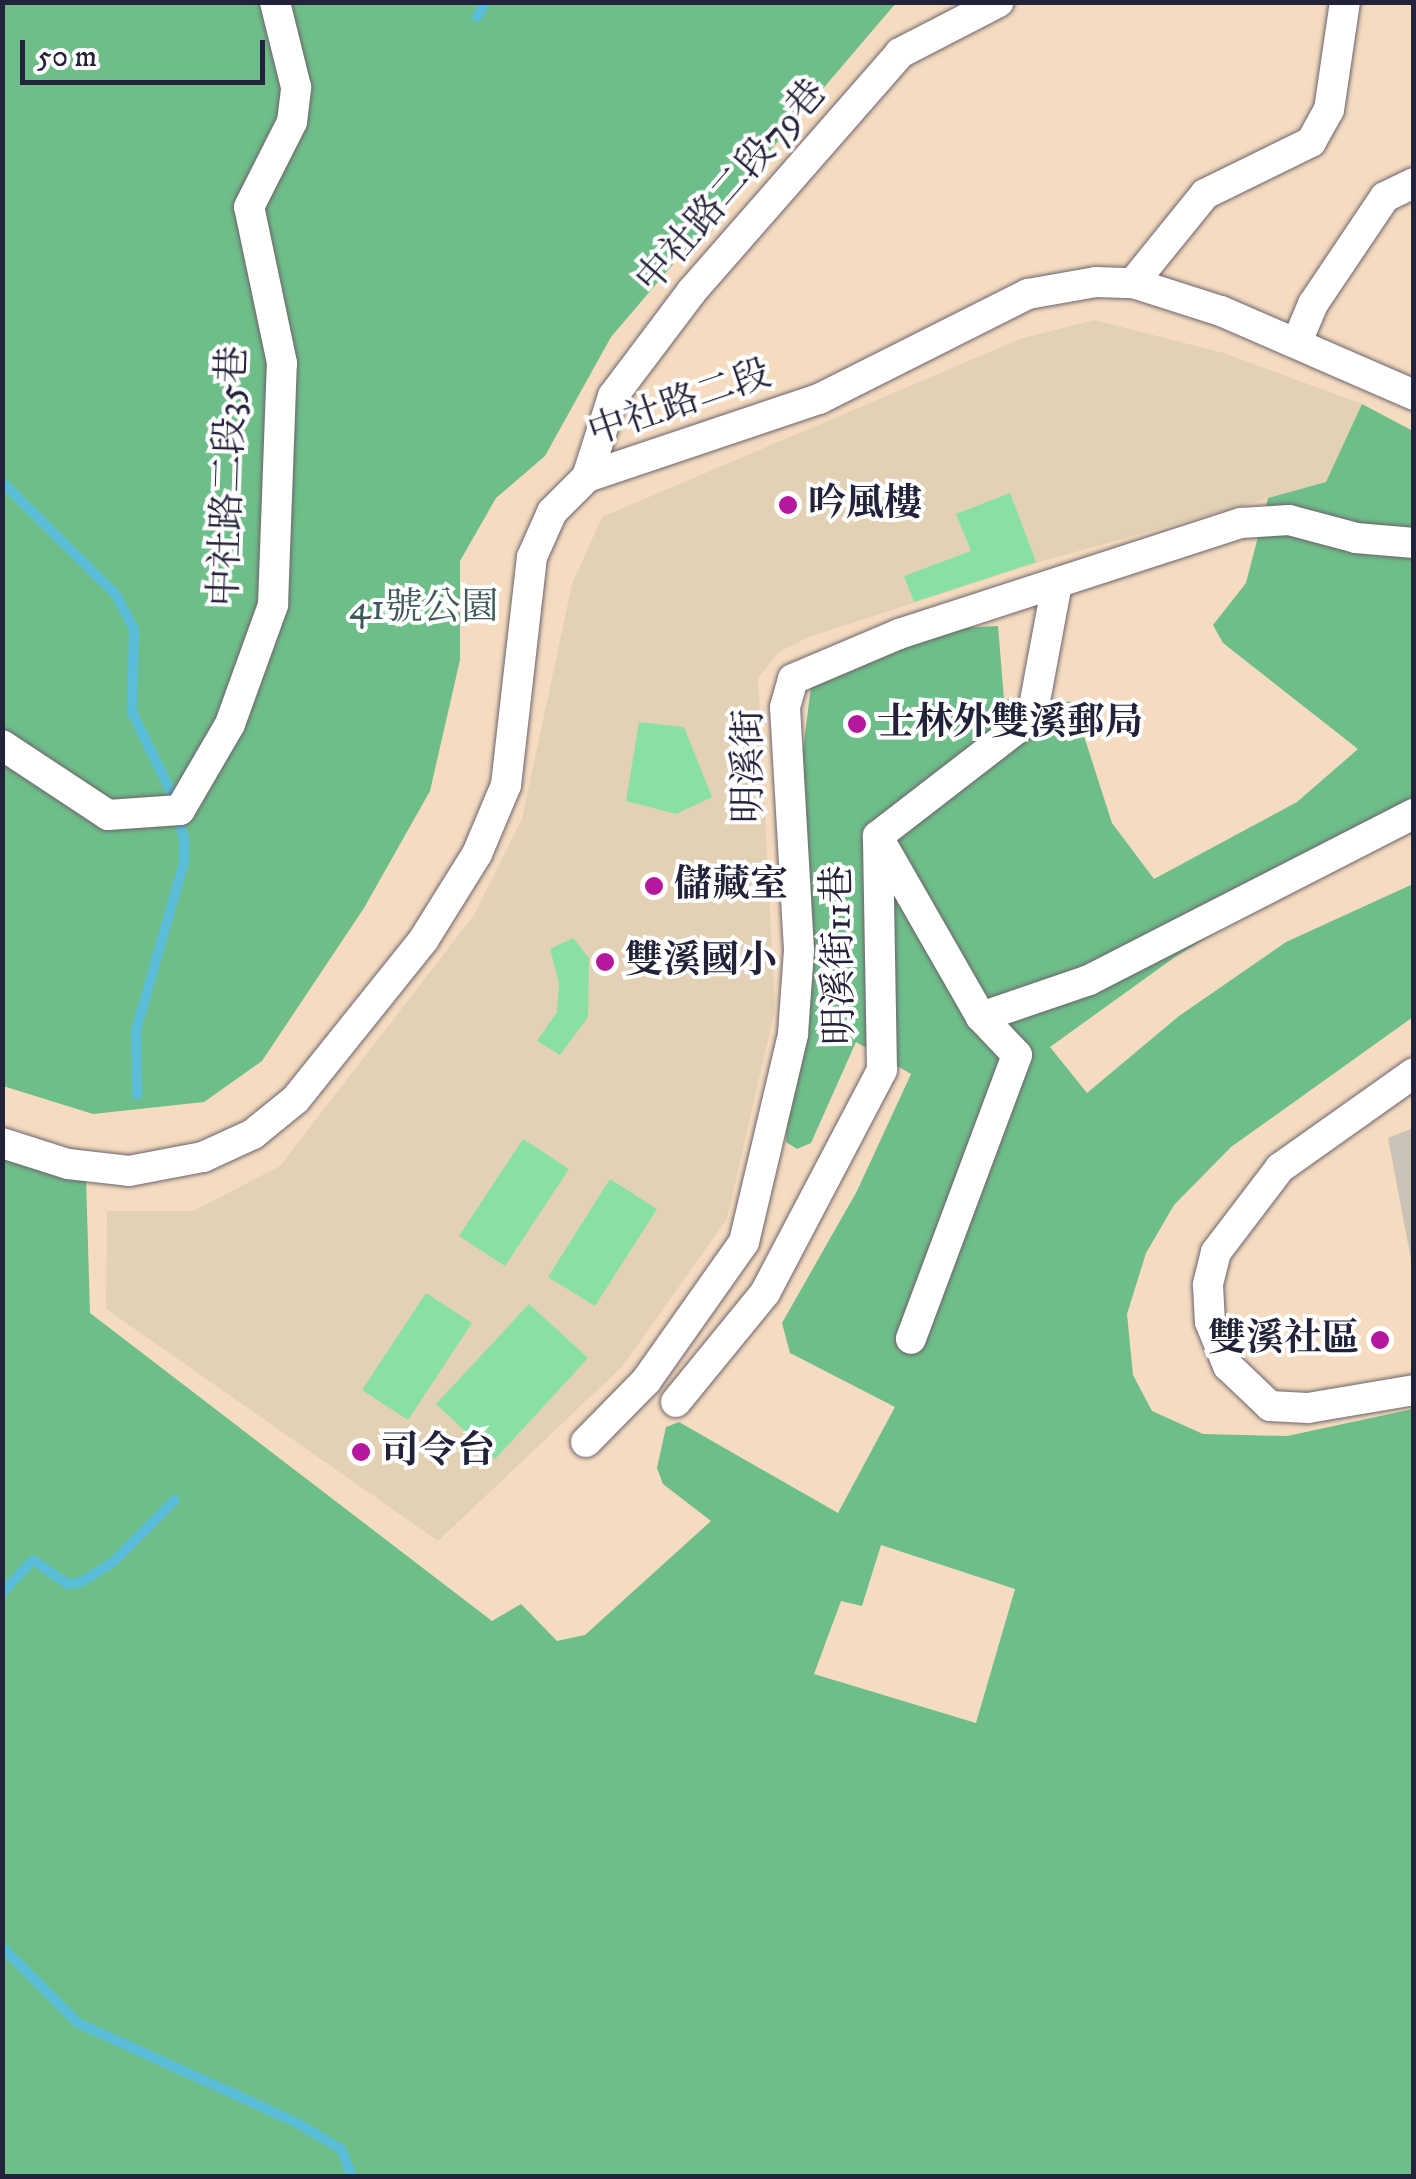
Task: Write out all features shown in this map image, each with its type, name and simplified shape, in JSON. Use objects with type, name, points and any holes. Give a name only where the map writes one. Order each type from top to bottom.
[{"type":"street","name":"中社路二段35巷","points":[[2,745],[108,815],[180,810],[230,724],[273,605],[282,362],[249,208],[292,122],[296,86],[275,2]]},
{"type":"street","name":"中社路二段79巷","points":[[587,477],[613,396],[692,291],[900,53],[1000,2]]},
{"type":"street","points":[[1133,283],[1205,194],[1311,142],[1329,110],[1345,2]]},
{"type":"street","points":[[1297,342],[1314,304],[1384,197],[1414,183]]},
{"type":"street","name":"中社路二段","points":[[2,1143],[68,1164],[129,1171],[203,1157],[253,1134],[296,1099],[424,939],[477,854],[506,785],[532,557],[552,512],[587,477],[818,399],[1028,294],[1096,282],[1133,283],[1297,342],[1414,395]]},
{"type":"street","name":"明溪街","points":[[586,1442],[646,1381],[744,1242],[793,1034],[799,950],[784,707],[794,679],[899,634],[1241,523],[1289,520],[1414,544]]},
{"type":"street","name":"明溪街11巷","points":[[676,1402],[765,1294],[882,1070],[878,836],[1032,717],[1057,584]]},
{"type":"street","points":[[980,1017],[1089,980],[1414,814]]},
{"type":"street","points":[[878,836],[980,1017],[1017,1055],[911,1339]]},
{"type":"street","points":[[1414,1072],[1280,1168],[1216,1252],[1208,1285],[1210,1322],[1228,1366],[1270,1406],[1308,1408],[1414,1390]]},
{"type":"shaded area","name":"雙溪國小","points":[[1094,320],[1224,353],[1362,404],[1326,482],[1043,561],[806,638],[778,653],[758,678],[775,1009],[727,1219],[622,1367],[438,1541],[106,1309],[107,1211],[193,1211],[280,1166],[474,915],[522,819],[572,584],[602,517],[1020,339]]},
{"type":"shaded area","points":[[1413,1128],[1413,1270],[1388,1138]]},
{"type":"green space","name":"41號公園","points":[[2,3],[896,3],[611,337],[545,456],[496,498],[460,561],[460,660],[430,791],[364,908],[262,1061],[204,1102],[93,1114],[3,1086]]},
{"type":"green space","points":[[1362,404],[1413,431],[1413,827],[1297,883],[1175,957],[1050,1047],[1087,1093],[1179,1016],[1286,942],[1413,884],[1413,1017],[1231,1147],[1174,1205],[1146,1253],[1127,1314],[1133,1375],[1152,1411],[1203,1434],[1287,1436],[1413,1409],[1413,2176],[3,2176],[3,1152],[86,1178],[90,1313],[492,1621],[521,1604],[557,1641],[585,1635],[711,1521],[663,1484],[657,1468],[666,1427],[679,1422],[838,1513],[895,1407],[790,1353],[782,1323],[857,1191],[911,1074],[856,1042],[811,1143],[797,1149],[786,1142],[799,781],[812,679],[958,628],[998,626],[1004,699],[1073,702],[1112,823],[1154,879],[1297,802],[1358,749],[1223,643],[1213,625],[1246,583],[1268,498],[1326,482]],"holes":[[[881,1545],[1015,1589],[976,1723],[814,1674],[841,1601],[862,1606]]]},
{"type":"green space","points":[[1010,493],[1036,562],[914,602],[904,576],[971,551],[956,514]]},
{"type":"green space","points":[[639,722],[684,727],[712,797],[676,814],[626,801]]},
{"type":"green space","points":[[573,938],[589,958],[588,1017],[560,1055],[537,1041],[557,1012],[559,983],[550,949]]},
{"type":"green space","points":[[523,1139],[569,1169],[505,1266],[459,1236]]},
{"type":"green space","points":[[610,1179],[657,1209],[595,1306],[548,1277]]},
{"type":"green space","points":[[426,1293],[472,1323],[408,1420],[362,1390]]},
{"type":"green space","points":[[529,1304],[588,1358],[495,1459],[436,1404]]},
{"type":"waterway","points":[[477,17],[486,2]]},
{"type":"waterway","points":[[2,482],[116,595],[134,629],[132,712],[168,786],[184,838],[184,862],[136,1031],[137,1095]]},
{"type":"waterway","points":[[2,1593],[33,1560],[67,1584],[81,1582],[112,1563],[175,1500]]},
{"type":"waterway","points":[[2,1947],[78,2023],[297,2123],[341,2149],[352,2176]]},
{"type":"place","name":"吟風樓","points":[[788,505]]},
{"type":"place","name":"士林外雙溪郵局","points":[[857,724]]},
{"type":"place","name":"儲藏室","points":[[654,886]]},
{"type":"place","name":"雙溪國小","points":[[605,962]]},
{"type":"place","name":"雙溪社區","points":[[1380,1340]]},
{"type":"place","name":"司令台","points":[[361,1452]]}]
